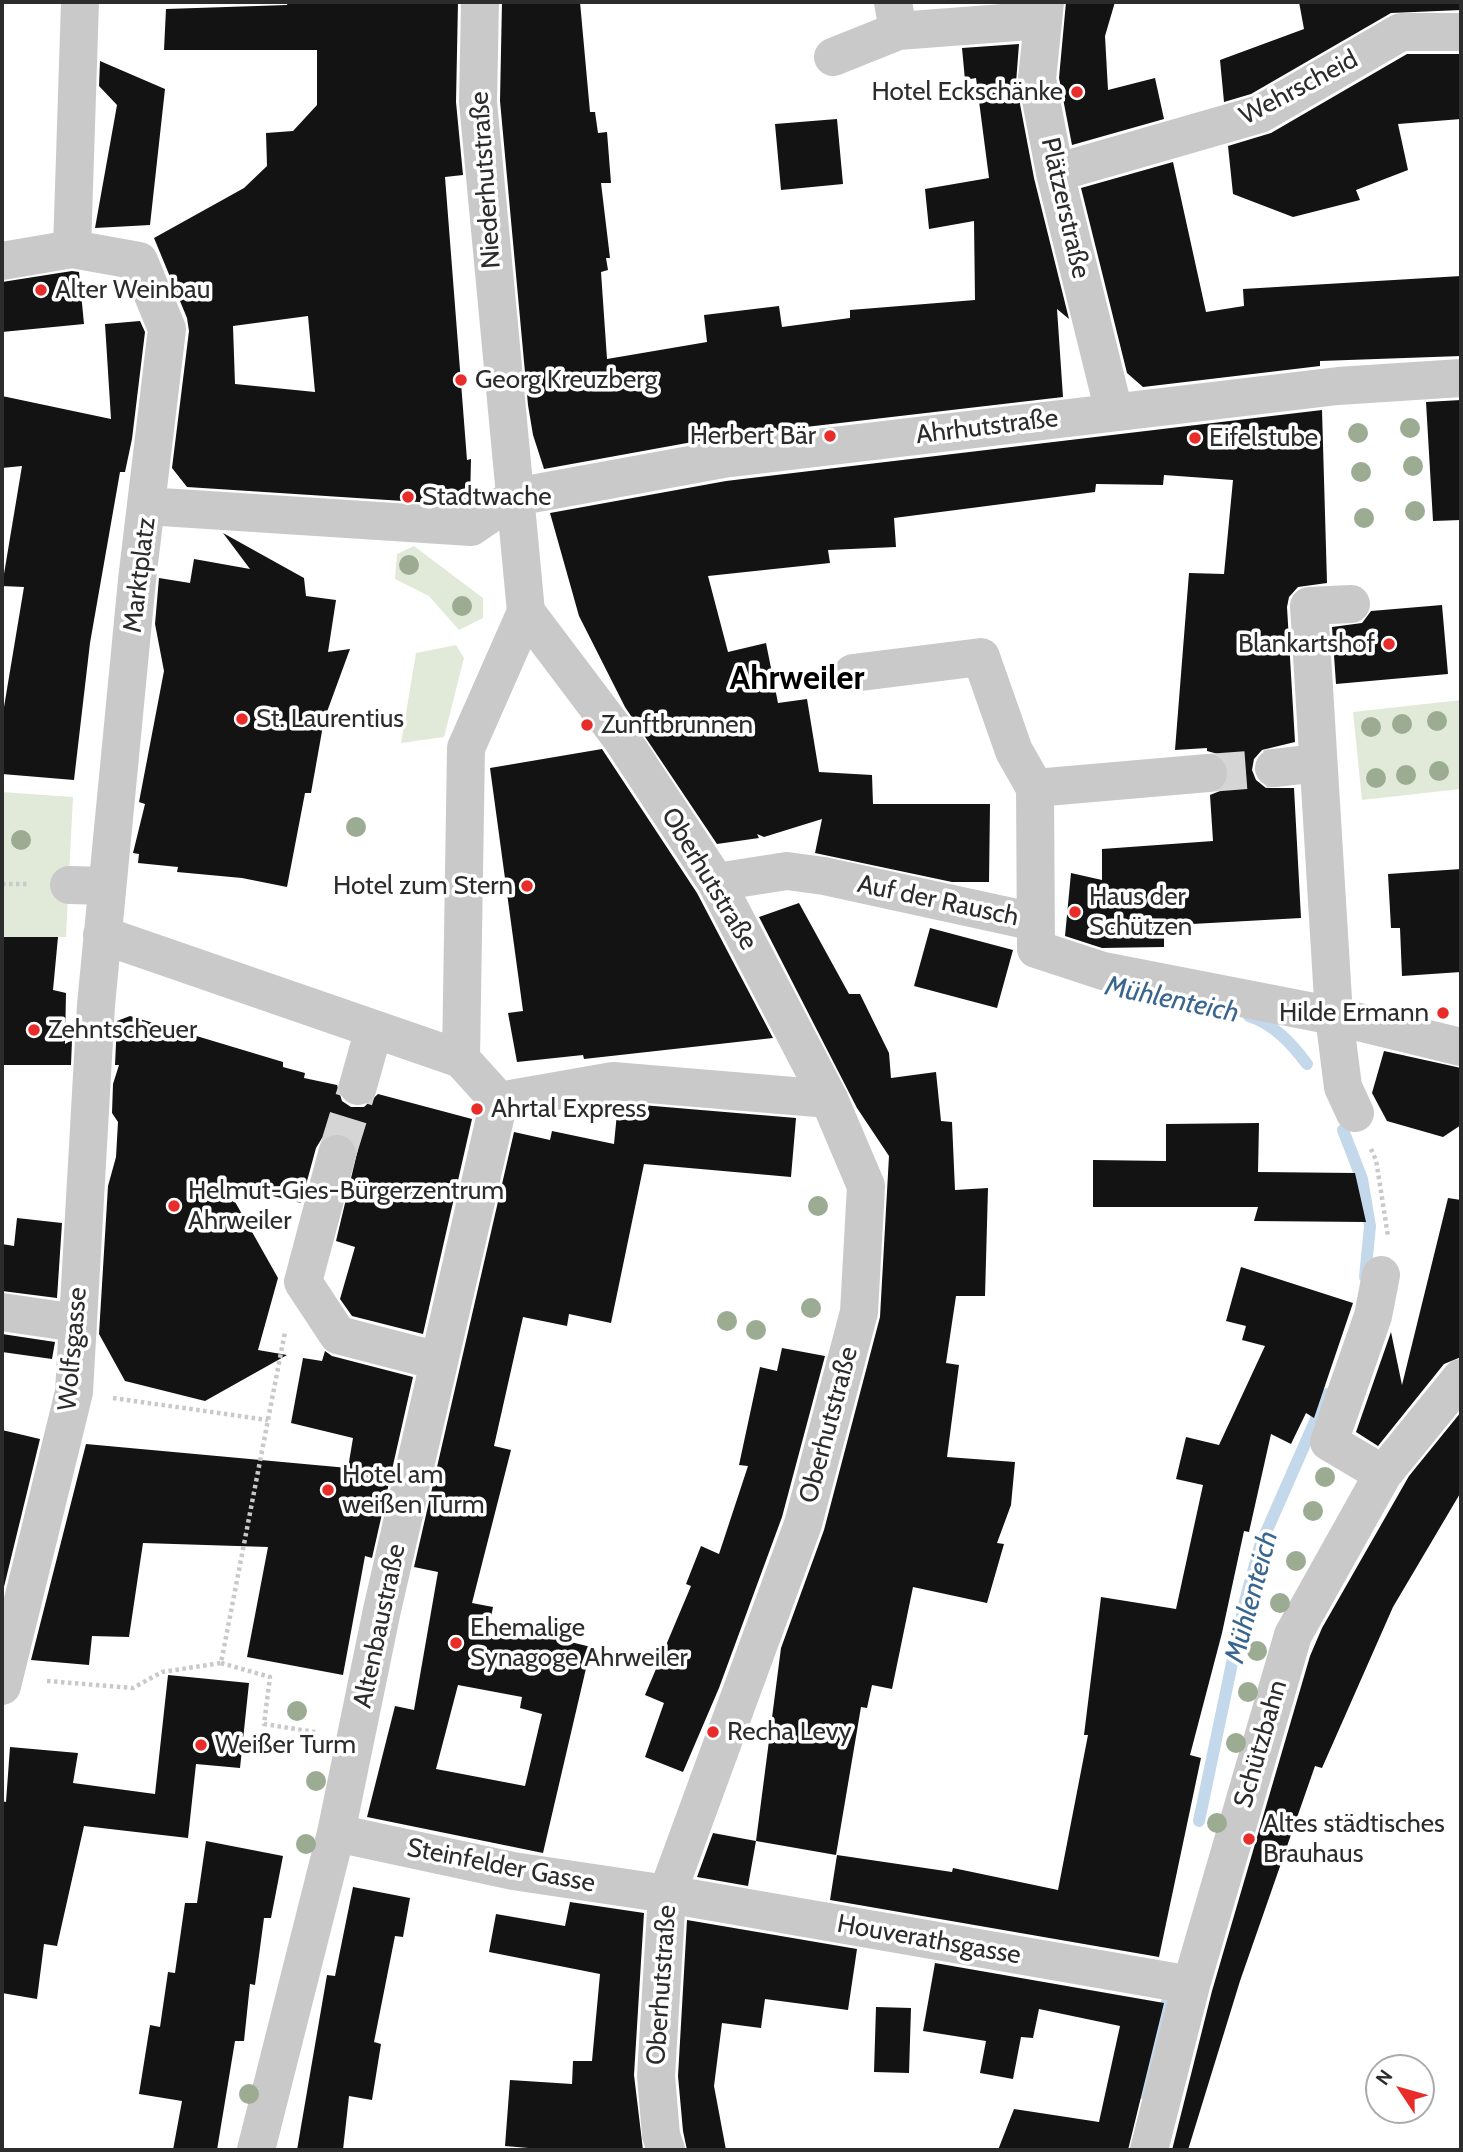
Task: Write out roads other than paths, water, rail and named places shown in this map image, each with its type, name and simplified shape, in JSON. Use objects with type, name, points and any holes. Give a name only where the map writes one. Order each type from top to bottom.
[{"type":"street","points":[[72,249],[80,2]]},
{"type":"street","name":"Niederhutstraße","points":[[480,2],[478,102],[515,497]]},
{"type":"street","points":[[832,57],[896,16],[1044,11]]},
{"type":"street","name":"Plätzerstraße","points":[[1044,11],[1037,79],[1055,173],[1114,412]]},
{"type":"street","name":"Wehrscheid","points":[[1055,173],[1260,114],[1399,17],[1461,32]]},
{"type":"street","points":[[2,261],[72,249],[139,261],[167,329],[146,506]]},
{"type":"street","name":"Ahrhutstraße","points":[[515,497],[723,459],[1338,386],[1461,379]]},
{"type":"street","points":[[461,1059],[466,748],[526,612],[515,497]]},
{"type":"street","name":"Marktplatz","points":[[96,1005],[146,506],[471,527],[515,497]]},
{"type":"street","points":[[1351,604],[1309,606],[1334,1016],[1343,1087],[1355,1113]]},
{"type":"street","name":"Oberhutstraße","points":[[526,612],[621,738],[716,882],[829,1099],[866,1186],[859,1312],[803,1524],[667,1894],[656,2076],[661,2135],[666,2150]]},
{"type":"street","points":[[853,673],[981,657],[1014,751],[1035,788],[1035,922]]},
{"type":"street","points":[[1274,768],[1318,764]]},
{"type":"street","points":[[1035,788],[1208,773]]},
{"type":"street","name":"Auf der Rausch","points":[[716,882],[787,871],[824,876],[1035,922],[1036,949],[1103,971],[1212,995],[1334,1016],[1461,1047]]},
{"type":"street","points":[[69,885],[107,886]]},
{"type":"street","points":[[102,935],[461,1059],[499,1101],[613,1081],[829,1099]]},
{"type":"street","name":"Wolfsgasse","points":[[3,1681],[74,1392],[96,1005]]},
{"type":"street","points":[[358,1086],[374,1029]]},
{"type":"street","name":"Altenbaustraße","points":[[256,2150],[336,1833],[382,1610],[499,1101]]},
{"type":"street","points":[[337,1154],[303,1282],[338,1335],[438,1361]]},
{"type":"street","points":[[1381,1275],[1373,1317],[1329,1441],[1383,1474]]},
{"type":"street","points":[[2,1312],[77,1323]]},
{"type":"street","name":"Schützbahn","points":[[1149,2150],[1191,1985],[1293,1635],[1383,1474],[1461,1378]]},
{"type":"street","name":"Steinfelder Gasse","points":[[336,1833],[513,1871],[667,1894]]},
{"type":"street","name":"Houverathsgasse","points":[[667,1894],[1191,1985]]},
{"type":"waterway","name":"Mühlenteich","points":[[1249,1016],[1282,1036],[1307,1064]]},
{"type":"waterway","name":"Mühlenteich","points":[[1343,1130],[1362,1179],[1370,1226],[1365,1277]]},
{"type":"waterway","name":"Mühlenteich","points":[[1199,1821],[1245,1601],[1260,1546],[1327,1394]]},
{"type":"waterway","name":"Mühlenteich","points":[[1141,2093],[1167,2002]]},
{"type":"tunnel","points":[[1208,773],[1274,768]]},
{"type":"tunnel","points":[[337,1154],[358,1086]]},
{"type":"place","name":"Hotel Eckschänke","points":[[1077,92]]},
{"type":"place","name":"Alter Weinbau","points":[[41,290]]},
{"type":"place","name":"Georg Kreuzberg","points":[[461,380]]},
{"type":"place","name":"Herbert Bär","points":[[830,436]]},
{"type":"place","name":"Eifelstube","points":[[1195,438]]},
{"type":"place","name":"Stadtwache","points":[[408,497]]},
{"type":"place","name":"Blankartshof","points":[[1389,644]]},
{"type":"place","name":"St. Laurentius","points":[[242,719]]},
{"type":"place","name":"Zunftbrunnen","points":[[587,725]]},
{"type":"place","name":"Hotel zum Stern","points":[[527,886]]},
{"type":"place","name":"Haus der Schützen","points":[[1075,912]]},
{"type":"place","name":"Hilde Ermann","points":[[1443,1013]]},
{"type":"place","name":"Zehntscheuer","points":[[34,1030]]},
{"type":"place","name":"Ahrtal Express","points":[[477,1109]]},
{"type":"place","name":"Helmut-Gies-Bürgerzentrum Ahrweiler","points":[[174,1206]]},
{"type":"place","name":"Hotel am weißen Turm","points":[[328,1490]]},
{"type":"place","name":"Ehemalige Synagoge Ahrweiler","points":[[456,1643]]},
{"type":"place","name":"Recha Levy","points":[[713,1732]]},
{"type":"place","name":"Weißer Turm","points":[[201,1745]]},
{"type":"place","name":"Altes städtisches Brauhaus","points":[[1249,1839]]},
{"type":"district","name":"Ahrweiler","points":[[797,679]]}]
